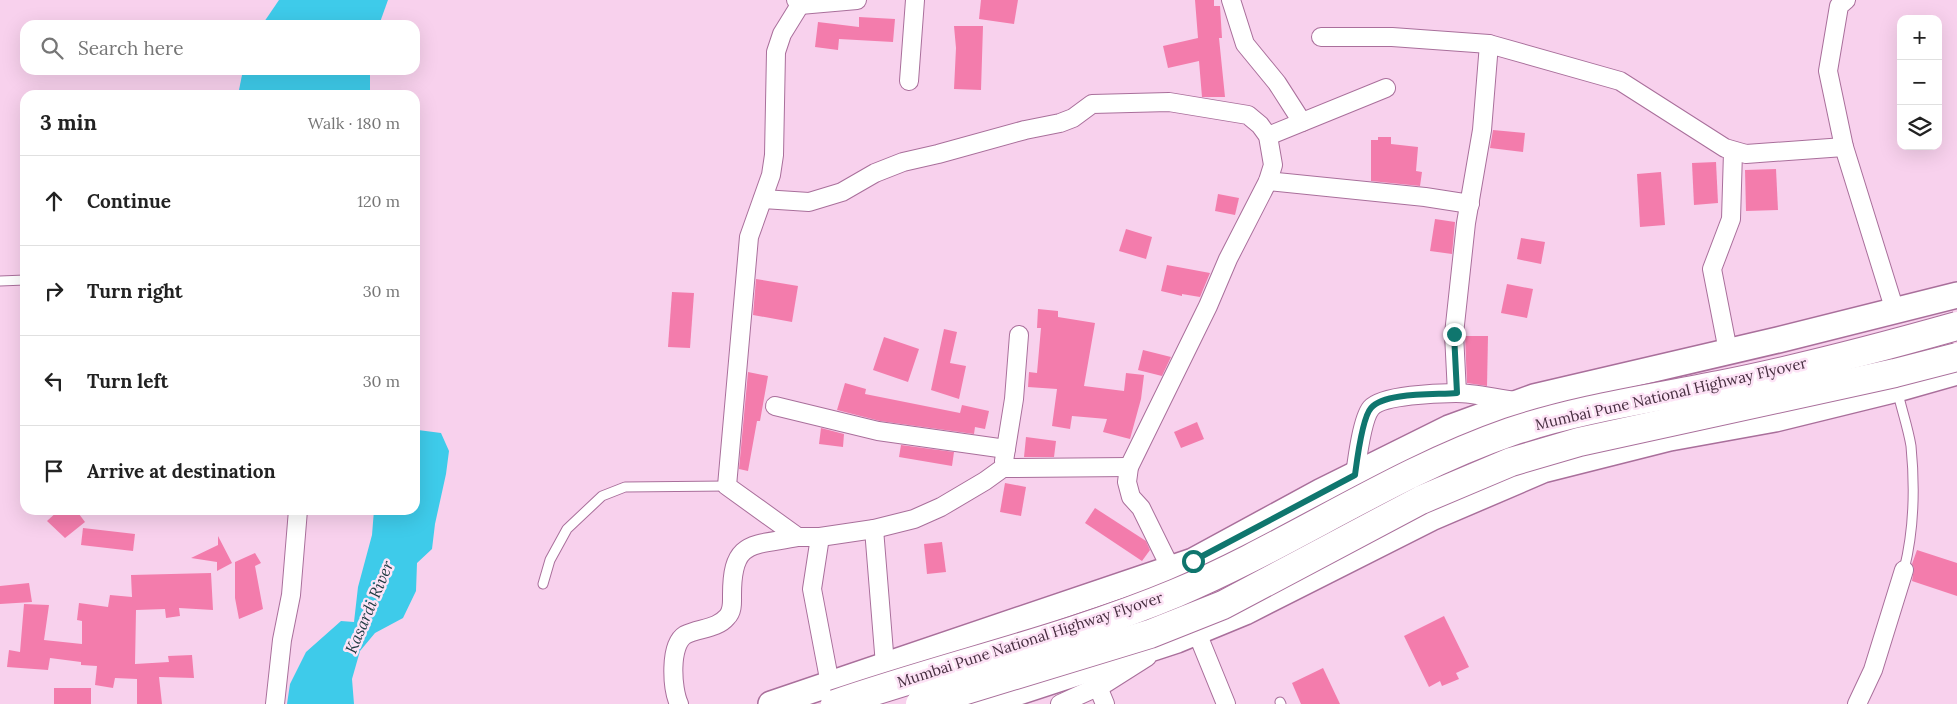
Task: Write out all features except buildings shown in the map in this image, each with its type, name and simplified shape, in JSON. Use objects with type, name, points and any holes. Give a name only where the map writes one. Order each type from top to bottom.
[{"type":"highway","name":"Mumbai Pune National Highway Flyover","points":[[832,694],[1062,633],[1176,592],[1241,563],[1432,464],[1506,434],[1553,418],[1723,384],[1957,326]]},
{"type":"highway","name":"Mumbai Pune National Highway Flyover","points":[[920,704],[1150,634],[1223,605],[1421,500],[1511,462],[1579,442],[1895,373],[1957,357]]},
{"type":"main road","points":[[770,704],[832,694],[885,665],[1193,561],[1448,428],[1534,396],[1957,295]]},
{"type":"main road","points":[[982,704],[1166,644],[1245,612],[1431,518],[1543,470],[1670,438],[1775,419],[1957,372]]},
{"type":"street","points":[[798,537],[727,486],[749,237],[771,175],[774,155],[776,52],[782,34],[800,2],[856,0]]},
{"type":"street","points":[[909,81],[915,0]]},
{"type":"street","points":[[1231,0],[1245,44],[1277,83],[1302,122]]},
{"type":"street","points":[[1846,0],[1838,6],[1828,71],[1844,147],[1895,311]]},
{"type":"street","points":[[1320,37],[1392,37],[1489,44],[1620,81],[1733,152],[1746,154],[1844,147]]},
{"type":"street","points":[[1457,393],[1454,334],[1470,204],[1482,130],[1489,44]]},
{"type":"street","points":[[1268,136],[1386,88]]},
{"type":"street","points":[[763,199],[809,202],[842,192],[875,173],[903,162],[1007,134],[1060,123],[1073,118],[1092,104],[1170,102],[1248,115],[1260,125],[1268,136],[1273,165],[1268,181],[1228,258],[1208,306],[1129,468],[1127,482],[1131,497],[1140,508],[1171,569],[1226,704]]},
{"type":"street","points":[[1728,351],[1712,269],[1731,219],[1733,152]]},
{"type":"street","points":[[1268,181],[1425,196],[1470,204]]},
{"type":"street","points":[[1003,468],[1014,399],[1018,335]]},
{"type":"street","points":[[1355,475],[1365,420],[1371,408],[1382,400],[1457,393],[1519,402]]},
{"type":"street","points":[[775,406],[878,431],[1006,449]]},
{"type":"street","points":[[679,704],[676,698],[673,672],[674,655],[678,643],[684,636],[717,624],[728,616],[732,608],[732,572],[739,554],[751,546],[798,537],[820,537],[874,529],[914,519],[941,507],[1003,468],[1129,468]]},
{"type":"street","points":[[275,704],[282,640],[292,596],[298,515]]},
{"type":"street","points":[[874,529],[885,665]]},
{"type":"street","points":[[820,537],[812,588],[832,694]]},
{"type":"street","points":[[1857,704],[1873,670],[1904,570]]},
{"type":"street","points":[[1060,704],[1106,683],[1166,644]]},
{"type":"street","points":[[1098,687],[1105,704]]},
{"type":"lane","points":[[0,281],[20,280]]},
{"type":"lane","points":[[1897,389],[1910,444],[1913,477],[1911,542],[1904,570]]},
{"type":"lane","points":[[543,584],[550,560],[567,529],[602,496],[625,487],[727,486]]},
{"type":"water","points":[[279,0],[388,0],[381,20],[265,20]]},
{"type":"water","points":[[242,75],[370,75],[370,90],[239,90]]},
{"type":"water","name":"Kasardi River","points":[[420,430],[441,433],[449,451],[432,549],[417,563],[416,591],[403,618],[375,633],[360,651],[352,679],[354,704],[287,704],[290,684],[306,652],[341,621],[354,622],[358,587],[372,535],[374,515],[420,515]]},
{"type":"route","points":[[1193,561],[1355,475],[1365,420],[1371,408],[1382,400],[1457,393],[1454,334]]}]
